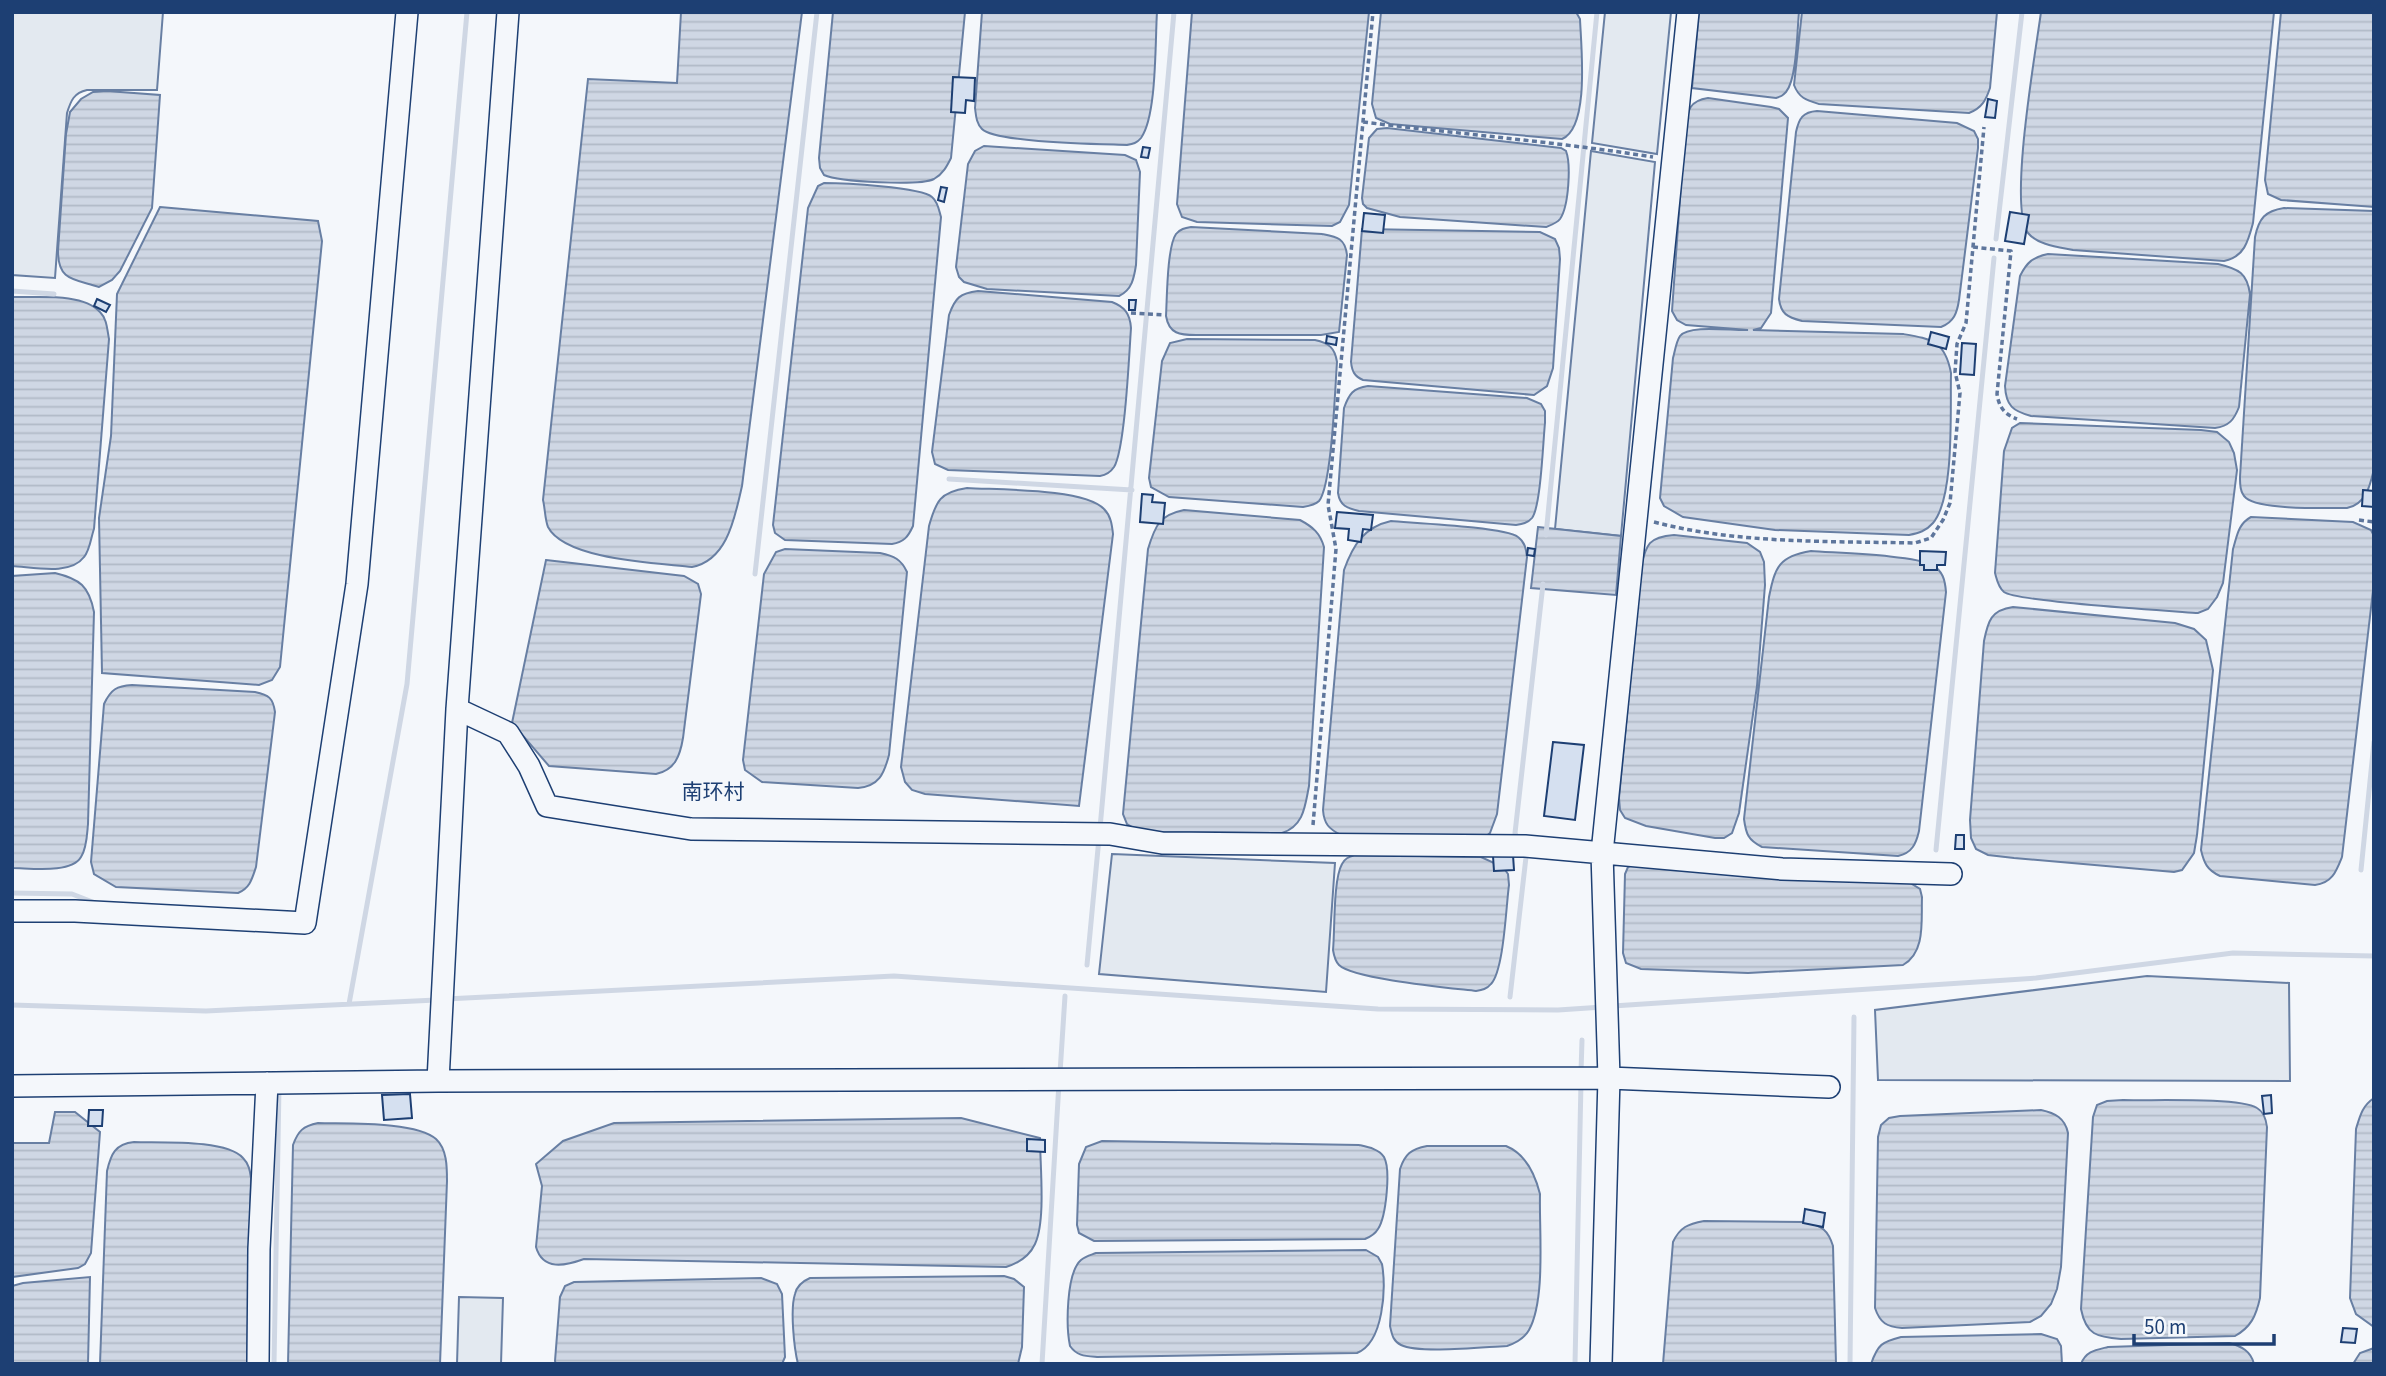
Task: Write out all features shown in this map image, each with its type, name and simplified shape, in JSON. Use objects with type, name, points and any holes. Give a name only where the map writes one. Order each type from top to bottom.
[{"type":"lane","points":[[12,911],[75,911],[305,923],[357,583],[407,12]]},
{"type":"lane","points":[[438,1081],[457,709],[508,12]]},
{"type":"lane","points":[[1601,1364],[1609,1078],[1602,853],[1688,12]]},
{"type":"lane","points":[[457,709],[508,733],[529,766],[547,806],[691,828],[1110,834],[1162,843],[1525,846],[1782,869],[1951,874]]},
{"type":"lane","points":[[12,1086],[438,1081],[1609,1078],[1829,1087]]},
{"type":"lane","points":[[258,1364],[267,1083]]},
{"type":"path","points":[[1313,825],[1336,549],[1328,505],[1373,12]]},
{"type":"path","points":[[1363,122],[1591,147],[1654,157]]},
{"type":"path","points":[[1654,522],[1690,532],[1748,538],[1915,543],[1931,538],[1943,520],[1952,491],[1960,393],[1955,372],[1957,344],[1966,323],[1984,127]]},
{"type":"path","points":[[1973,247],[2011,251],[1997,394],[2001,410],[2017,419]]},
{"type":"path","points":[[1131,313],[1164,315]]},
{"type":"path","points":[[2359,520],[2374,522]]},
{"type":"shaded area","points":[[12,12],[163,12],[157,90],[87,90],[76,95],[70,104],[67,113],[55,278],[12,275]]},
{"type":"shaded area","points":[[681,12],[802,12],[742,486],[733,523],[722,546],[704,563],[692,567],[614,558],[573,547],[558,538],[548,527],[543,500],[588,79],[677,83]]},
{"type":"shaded area","points":[[833,12],[965,12],[951,158],[934,179],[879,182],[846,180],[824,175],[819,158]]},
{"type":"shaded area","points":[[982,12],[1157,12],[1153,96],[1141,138],[1127,145],[1050,142],[991,134],[982,129],[977,122],[975,108]]},
{"type":"shaded area","points":[[1192,12],[1369,12],[1349,205],[1340,222],[1332,226],[1197,222],[1182,217],[1177,204]]},
{"type":"shaded area","points":[[1381,12],[1576,12],[1580,19],[1582,85],[1577,119],[1571,132],[1562,139],[1390,124],[1376,118],[1372,104]]},
{"type":"shaded area","points":[[1605,12],[1671,12],[1657,154],[1592,143]]},
{"type":"shaded area","points":[[1699,12],[1799,12],[1794,66],[1786,92],[1776,98],[1692,88]]},
{"type":"shaded area","points":[[1802,12],[1997,12],[1987,96],[1980,106],[1969,113],[1819,104],[1807,100],[1798,93],[1794,85]]},
{"type":"shaded area","points":[[2041,12],[2274,12],[2253,223],[2241,252],[2224,261],[2073,250],[2043,243],[2028,233],[2023,218],[2022,162]]},
{"type":"shaded area","points":[[2281,12],[2374,12],[2374,207],[2281,200],[2268,194],[2265,180]]},
{"type":"shaded area","points":[[93,92],[160,95],[152,208],[120,271],[112,280],[99,287],[75,280],[64,273],[58,251],[70,112],[81,99]]},
{"type":"shaded area","points":[[1708,98],[1779,109],[1788,118],[1771,313],[1761,328],[1753,330],[1903,334],[1936,343],[1945,354],[1951,373],[1948,473],[1940,511],[1928,528],[1909,535],[1775,530],[1683,517],[1664,506],[1660,498],[1673,358],[1679,338],[1692,330],[1748,330],[1686,325],[1677,320],[1672,311],[1686,122],[1693,104]]},
{"type":"shaded area","points":[[1817,111],[1957,123],[1974,131],[1978,148],[1959,300],[1954,316],[1945,325],[1941,327],[1802,321],[1789,316],[1781,308],[1779,299],[1796,132],[1802,117]]},
{"type":"shaded area","points":[[1377,129],[1561,148],[1566,151],[1568,157],[1569,175],[1560,219],[1546,227],[1400,217],[1367,208],[1362,198],[1369,138]]},
{"type":"shaded area","points":[[984,146],[1125,155],[1136,160],[1140,172],[1136,265],[1130,287],[1119,296],[987,289],[964,282],[956,267],[968,164],[975,151]]},
{"type":"shaded area","points":[[1591,151],[1655,162],[1621,536],[1555,529]]},
{"type":"shaded area","points":[[824,183],[881,186],[925,194],[936,201],[941,217],[913,526],[905,538],[892,544],[785,540],[775,533],[773,525],[808,208],[818,186]]},
{"type":"shaded area","points":[[160,207],[318,221],[322,241],[280,667],[272,680],[259,685],[102,673],[99,518],[111,436],[117,294]]},
{"type":"shaded area","points":[[2284,208],[2374,211],[2374,469],[2363,498],[2359,503],[2347,508],[2265,505],[2246,498],[2241,488],[2255,237],[2264,216]]},
{"type":"shaded area","points":[[1191,227],[1322,234],[1339,239],[1347,255],[1339,332],[1321,335],[1196,335],[1180,334],[1173,330],[1166,316],[1171,250],[1176,234]]},
{"type":"shaded area","points":[[1362,229],[1540,232],[1555,239],[1560,259],[1553,368],[1547,386],[1534,395],[1363,380],[1357,377],[1351,362]]},
{"type":"shaded area","points":[[2048,254],[2218,264],[2241,273],[2247,281],[2250,294],[2239,407],[2230,422],[2215,428],[2031,416],[2012,407],[2005,386],[2020,276],[2031,261]]},
{"type":"shaded area","points":[[978,291],[1112,302],[1126,312],[1131,328],[1124,422],[1118,457],[1109,472],[1100,476],[948,470],[935,464],[932,452],[949,315],[959,297]]},
{"type":"shaded area","points":[[12,297],[58,297],[82,301],[100,312],[107,328],[109,339],[94,529],[84,557],[70,567],[40,569],[12,566]]},
{"type":"shaded area","points":[[1187,339],[1315,340],[1333,350],[1337,362],[1332,435],[1327,476],[1319,501],[1303,507],[1169,497],[1151,487],[1149,478],[1162,361],[1170,343]]},
{"type":"shaded area","points":[[1368,386],[1527,398],[1541,404],[1545,411],[1545,423],[1538,501],[1532,518],[1516,525],[1359,511],[1345,506],[1338,493],[1344,408],[1352,393]]},
{"type":"shaded area","points":[[2020,423],[2201,430],[2217,432],[2229,442],[2237,470],[2223,583],[2208,609],[2198,613],[2096,606],[2015,596],[2004,592],[1995,573],[2004,451],[2012,428]]},
{"type":"shaded area","points":[[967,488],[1040,491],[1079,497],[1094,502],[1104,509],[1110,518],[1113,534],[1079,806],[925,794],[912,790],[905,782],[901,767],[929,526],[940,499],[951,492]]},
{"type":"shaded area","points":[[1184,510],[1300,520],[1315,531],[1324,547],[1309,786],[1299,820],[1295,826],[1282,833],[1149,832],[1137,830],[1127,824],[1123,814],[1148,549],[1163,518]]},
{"type":"shaded area","points":[[2251,517],[2353,522],[2371,530],[2374,536],[2374,582],[2342,857],[2335,872],[2321,884],[2220,876],[2207,866],[2201,850],[2233,549],[2241,527]]},
{"type":"shaded area","points":[[1391,521],[1496,531],[1518,537],[1526,548],[1497,814],[1490,833],[1484,838],[1341,835],[1330,828],[1325,819],[1323,810],[1344,570],[1361,538],[1374,528]]},
{"type":"shaded area","points":[[1538,527],[1621,536],[1616,595],[1531,588]]},
{"type":"shaded area","points":[[1674,535],[1747,543],[1760,552],[1764,562],[1765,585],[1757,686],[1739,813],[1732,833],[1724,838],[1646,826],[1625,818],[1620,810],[1641,567],[1650,543]]},
{"type":"shaded area","points":[[785,549],[880,553],[897,559],[907,572],[889,755],[880,778],[871,785],[858,788],[762,782],[745,770],[743,760],[764,574],[776,552]]},
{"type":"shaded area","points":[[1811,551],[1923,562],[1936,567],[1944,580],[1946,592],[1919,831],[1913,847],[1903,855],[1762,847],[1748,836],[1744,819],[1771,587],[1776,571],[1785,560]]},
{"type":"shaded area","points":[[546,560],[684,576],[698,584],[701,594],[683,738],[678,756],[668,769],[656,774],[549,766],[512,723]]},
{"type":"shaded area","points":[[55,573],[82,585],[94,612],[86,841],[81,857],[69,866],[50,869],[12,868],[12,576]]},
{"type":"shaded area","points":[[2013,607],[2175,623],[2194,629],[2206,640],[2213,670],[2197,835],[2194,853],[2182,870],[2174,872],[2014,858],[1988,855],[1976,849],[1971,838],[1970,820],[1984,641],[1987,628],[1995,614]]},
{"type":"shaded area","points":[[132,685],[255,692],[267,696],[273,703],[275,712],[256,867],[250,883],[242,891],[238,893],[116,887],[94,874],[91,862],[104,704],[115,689]]},
{"type":"shaded area","points":[[1112,854],[1335,863],[1326,992],[1099,974]]},
{"type":"shaded area","points":[[1355,855],[1481,857],[1503,867],[1508,874],[1509,885],[1504,937],[1499,966],[1489,986],[1476,991],[1403,982],[1363,975],[1339,965],[1333,950],[1337,881],[1343,862]]},
{"type":"shaded area","points":[[1634,864],[1907,881],[1920,889],[1922,897],[1919,944],[1916,952],[1903,965],[1748,973],[1641,969],[1626,963],[1623,953],[1625,874],[1628,867]]},
{"type":"shaded area","points":[[2147,976],[2289,983],[2290,1081],[1878,1080],[1875,1010]]},
{"type":"shaded area","points":[[2374,1098],[2374,1327],[2356,1314],[2350,1298],[2356,1129],[2364,1108]]},
{"type":"shaded area","points":[[2123,1100],[2232,1102],[2257,1108],[2264,1116],[2267,1127],[2260,1298],[2252,1320],[2235,1336],[2121,1339],[2094,1333],[2083,1318],[2081,1309],[2093,1117],[2097,1105]]},
{"type":"shaded area","points":[[2041,1110],[2059,1117],[2068,1133],[2061,1267],[2051,1304],[2041,1316],[2030,1322],[1902,1328],[1885,1323],[1875,1308],[1878,1137],[1881,1125],[1889,1118],[1900,1116]]},
{"type":"shaded area","points":[[55,1112],[75,1112],[100,1132],[91,1253],[85,1264],[78,1268],[12,1277],[12,1143],[49,1143]]},
{"type":"shaded area","points":[[961,1118],[1040,1138],[1041,1207],[1038,1234],[1033,1249],[1027,1256],[1006,1267],[584,1259],[555,1265],[544,1260],[536,1247],[542,1186],[536,1164],[563,1141],[614,1123]]},
{"type":"shaded area","points":[[318,1123],[397,1126],[426,1133],[440,1143],[446,1158],[447,1181],[440,1364],[288,1364],[293,1145],[302,1130]]},
{"type":"shaded area","points":[[1102,1141],[1359,1145],[1373,1149],[1384,1157],[1386,1163],[1387,1193],[1381,1223],[1377,1231],[1365,1239],[1094,1241],[1079,1233],[1077,1225],[1079,1164],[1086,1147]]},
{"type":"shaded area","points":[[134,1142],[208,1145],[235,1152],[248,1165],[251,1178],[247,1364],[100,1364],[107,1171],[115,1151],[122,1145]]},
{"type":"shaded area","points":[[1427,1146],[1506,1146],[1524,1159],[1532,1172],[1540,1194],[1540,1283],[1538,1301],[1529,1330],[1514,1344],[1436,1350],[1410,1348],[1396,1342],[1393,1337],[1390,1326],[1400,1169],[1409,1153]]},
{"type":"shaded area","points":[[1704,1221],[1806,1222],[1826,1232],[1833,1246],[1836,1364],[1663,1364],[1673,1242],[1685,1227]]},
{"type":"shaded area","points":[[1366,1250],[1378,1257],[1382,1264],[1383,1300],[1373,1338],[1357,1353],[1097,1357],[1078,1354],[1070,1346],[1068,1314],[1072,1276],[1081,1260],[1096,1253]]},
{"type":"shaded area","points":[[1004,1276],[1014,1279],[1024,1287],[1022,1347],[1018,1364],[798,1364],[793,1329],[794,1301],[799,1286],[810,1278]]},
{"type":"shaded area","points":[[90,1277],[88,1364],[12,1364],[12,1286]]},
{"type":"shaded area","points":[[761,1278],[777,1284],[782,1294],[785,1357],[782,1364],[556,1364],[560,1297],[565,1286],[574,1282]]},
{"type":"shaded area","points":[[459,1297],[503,1298],[501,1364],[457,1364]]},
{"type":"shaded area","points":[[2041,1334],[2057,1339],[2061,1346],[2062,1364],[1871,1364],[1882,1345],[1901,1337]]},
{"type":"shaded area","points":[[2229,1343],[2245,1350],[2254,1364],[2081,1364],[2089,1354],[2108,1347]]},
{"type":"shaded area","points":[[2374,1348],[2374,1364],[2353,1364],[2360,1353]]},
{"type":"building","points":[[953,77],[975,78],[974,101],[966,100],[965,113],[951,112]]},
{"type":"building","points":[[1988,99],[1997,101],[1995,118],[1985,117]]},
{"type":"building","points":[[1143,147],[1150,148],[1148,158],[1141,157]]},
{"type":"building","points":[[941,187],[947,188],[944,202],[938,200]]},
{"type":"building","points":[[2010,212],[2029,215],[2024,244],[2005,241]]},
{"type":"building","points":[[1364,213],[1385,215],[1383,233],[1362,231]]},
{"type":"building","points":[[97,299],[110,305],[106,312],[94,306]]},
{"type":"building","points":[[1129,300],[1136,300],[1135,310],[1129,310]]},
{"type":"building","points":[[1931,332],[1949,337],[1946,349],[1928,344]]},
{"type":"building","points":[[1327,336],[1337,338],[1336,345],[1326,343]]},
{"type":"building","points":[[1962,343],[1976,344],[1974,375],[1960,374]]},
{"type":"building","points":[[2363,490],[2374,491],[2374,507],[2362,506]]},
{"type":"building","points":[[1142,494],[1153,495],[1152,502],[1165,503],[1163,524],[1140,522]]},
{"type":"building","points":[[1337,512],[1373,515],[1371,530],[1363,529],[1361,542],[1348,540],[1349,529],[1335,528]]},
{"type":"building","points":[[1528,548],[1535,549],[1534,556],[1527,555]]},
{"type":"building","points":[[1920,551],[1946,552],[1945,565],[1937,565],[1937,570],[1924,570],[1924,565],[1920,565]]},
{"type":"building","points":[[1553,742],[1584,745],[1575,820],[1544,816]]},
{"type":"building","points":[[1956,835],[1964,835],[1964,849],[1955,849]]},
{"type":"building","points":[[1513,855],[1514,870],[1494,871],[1493,856]]},
{"type":"building","points":[[410,1094],[412,1118],[384,1120],[382,1095]]},
{"type":"building","points":[[2271,1095],[2272,1113],[2264,1114],[2262,1096]]},
{"type":"building","points":[[89,1110],[103,1110],[102,1126],[88,1126]]},
{"type":"building","points":[[1027,1139],[1045,1140],[1045,1152],[1027,1151]]},
{"type":"building","points":[[1805,1209],[1825,1213],[1823,1227],[1803,1223]]},
{"type":"building","points":[[2343,1328],[2357,1329],[2355,1343],[2341,1342]]},
{"type":"waterway","points":[[349,1004],[407,684],[467,12]]},
{"type":"waterway","points":[[755,574],[817,12]]},
{"type":"waterway","points":[[1100,828],[1174,12]]},
{"type":"waterway","points":[[1546,535],[1597,12]]},
{"type":"waterway","points":[[1996,239],[2022,12]]},
{"type":"waterway","points":[[1936,850],[1994,258]]},
{"type":"waterway","points":[[12,291],[54,294]]},
{"type":"waterway","points":[[949,479],[1132,490]]},
{"type":"waterway","points":[[1518,840],[1515,833],[1543,584]]},
{"type":"waterway","points":[[2361,870],[2374,742]]},
{"type":"waterway","points":[[1087,965],[1099,838]]},
{"type":"waterway","points":[[1510,997],[1526,857],[1524,852]]},
{"type":"waterway","points":[[12,893],[72,894],[95,903]]},
{"type":"waterway","points":[[1613,1006],[2036,978],[2233,953],[2374,956]]},
{"type":"waterway","points":[[446,999],[894,976],[1378,1009],[1558,1010],[1603,1007]]},
{"type":"waterway","points":[[1060,1073],[1065,996]]},
{"type":"waterway","points":[[12,1005],[206,1011],[436,1000]]},
{"type":"waterway","points":[[1850,1364],[1854,1017]]},
{"type":"waterway","points":[[1581,1072],[1582,1040]]},
{"type":"waterway","points":[[1575,1364],[1581,1082]]},
{"type":"waterway","points":[[1042,1364],[1059,1083]]},
{"type":"waterway","points":[[274,1364],[279,1087]]},
{"type":"district","name":"南环村","points":[[713,792]]}]
